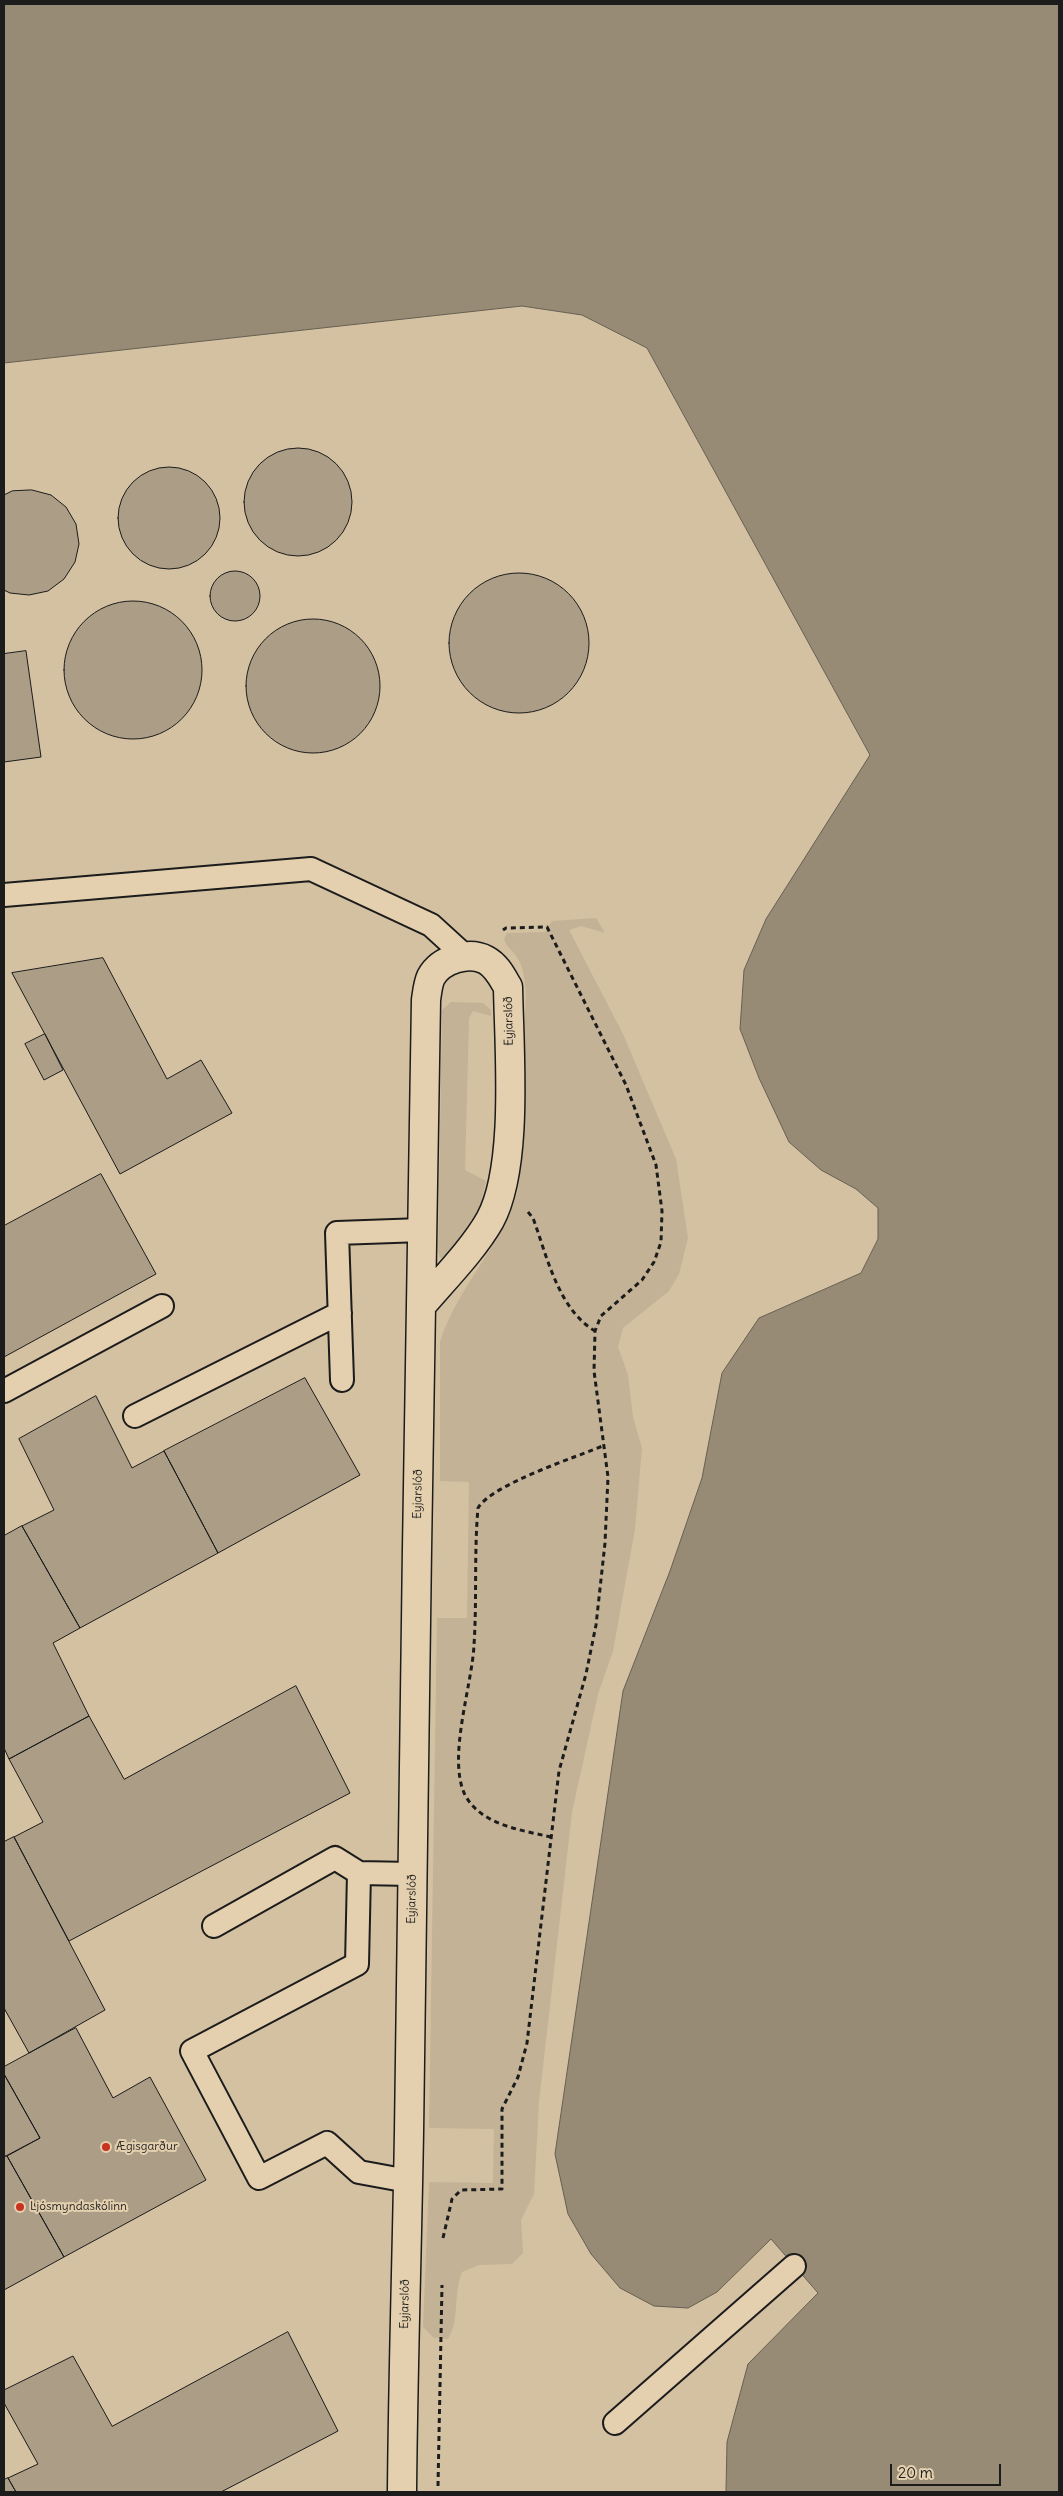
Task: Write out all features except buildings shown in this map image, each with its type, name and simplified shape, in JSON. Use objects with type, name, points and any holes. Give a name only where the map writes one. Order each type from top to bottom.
[{"type":"street","name":"Eyjarslóð","points":[[402,2492],[408,2181],[412,1874],[422,1230],[426,1000],[431,976],[444,963],[465,956],[485,960],[499,970],[508,987],[508,1140],[502,1192],[490,1221],[454,1268],[421,1306]]},
{"type":"lane","points":[[4,895],[311,869],[431,925],[465,956]]},
{"type":"lane","points":[[342,1380],[337,1233],[422,1230]]},
{"type":"lane","points":[[4,1391],[162,1306]]},
{"type":"lane","points":[[134,1416],[340,1313]]},
{"type":"lane","points":[[214,1926],[335,1858],[359,1873],[412,1874]]},
{"type":"lane","points":[[359,1873],[356,1964],[192,2051],[259,2178],[327,2142],[359,2172],[408,2181]]},
{"type":"lane","points":[[615,2423],[794,2266]]},
{"type":"path","points":[[442,2247],[447,2215],[452,2199],[460,2190],[502,2189],[502,2109],[518,2077],[527,2043],[558,1771],[586,1674],[596,1625],[608,1507],[608,1477],[594,1371],[595,1330],[601,1316],[642,1280],[654,1262],[661,1242],[660,1191],[656,1165],[645,1133],[626,1085],[548,927],[506,928],[465,956]]},
{"type":"path","points":[[502,1192],[521,1204],[534,1218],[562,1291],[582,1323],[595,1330]]},
{"type":"path","points":[[551,1837],[492,1821],[476,1809],[466,1795],[459,1775],[458,1756],[474,1647],[478,1508],[483,1500],[518,1481],[605,1445]]},
{"type":"path","points":[[438,2492],[442,2276]]},
{"type":"shaded area","points":[[4,4],[1059,4],[1059,2492],[726,2492],[727,2442],[748,2364],[818,2293],[771,2239],[717,2292],[688,2308],[654,2306],[620,2288],[591,2254],[568,2214],[555,2154],[623,1691],[670,1571],[702,1478],[722,1373],[759,1318],[861,1273],[878,1239],[878,1208],[856,1189],[821,1170],[789,1142],[759,1078],[740,1029],[744,970],[766,919],[870,755],[647,348],[582,315],[522,306],[4,363]]},
{"type":"shaded area","points":[[522,306],[582,315],[647,348],[870,755],[1059,759],[817,840],[766,919],[744,970],[740,1030],[759,1078],[789,1142],[821,1170],[856,1189],[878,1208],[878,1239],[862,1273],[822,1289],[722,1372],[702,1478],[670,1571],[623,1691],[555,2154],[717,2292],[771,2239],[818,2294],[771,2340],[727,2442],[726,2492],[4,2492],[4,363]]},
{"type":"shaded area","points":[[596,918],[605,933],[581,926],[569,930],[623,1034],[676,1159],[688,1238],[679,1274],[669,1291],[623,1328],[618,1347],[628,1375],[633,1417],[642,1448],[635,1529],[613,1651],[598,1694],[572,1812],[539,2102],[534,2194],[521,2220],[523,2253],[512,2264],[479,2265],[462,2272],[459,2280],[452,2331],[448,2339],[434,2338],[423,2327],[429,2182],[493,2183],[494,2129],[429,2128],[437,1618],[467,1618],[469,1482],[440,1481],[440,1342],[457,1303],[501,1230],[518,1190],[526,991],[523,970],[504,939],[507,933],[545,932],[552,921]]},
{"type":"shaded area","points":[[451,1002],[483,1003],[491,1010],[491,1016],[473,1011],[469,1018],[465,1170],[486,1181],[480,1208],[446,1258],[440,1258],[438,1252],[442,1010]]},
{"type":"place","name":"Ægisgarður","points":[[106,2147]]},
{"type":"place","name":"Ljósmyndaskólinn","points":[[20,2207]]}]
